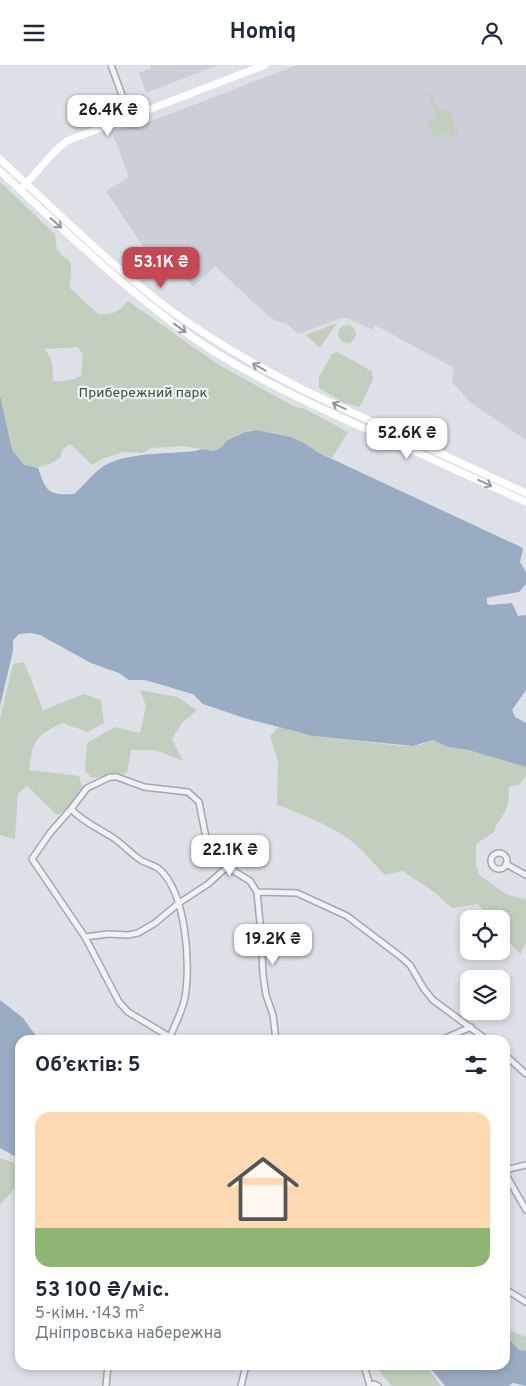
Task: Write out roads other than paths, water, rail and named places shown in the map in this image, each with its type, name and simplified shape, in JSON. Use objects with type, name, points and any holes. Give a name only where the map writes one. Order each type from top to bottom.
[{"type":"main road","points":[[20,190],[55,151],[67,141],[265,65]]},
{"type":"main road","points":[[0,159],[148,293],[238,355],[308,392],[526,493]]},
{"type":"main road","points":[[0,171],[89,253],[145,301],[178,327],[231,362],[309,403],[526,502]]},
{"type":"street","points":[[111,65],[130,117]]},
{"type":"street","points":[[168,1035],[128,1012],[119,1002],[85,937],[32,859],[50,833],[87,788],[110,777],[125,779],[144,787],[188,792],[199,802],[208,848],[226,867],[250,881],[257,892],[263,975],[275,1035]]},
{"type":"street","points":[[71,809],[79,817],[113,837],[141,860],[158,868],[168,878],[179,903],[186,945],[185,998],[174,1035]]},
{"type":"street","points":[[506,864],[526,875]]},
{"type":"street","points":[[85,937],[138,933],[155,923],[179,903],[208,884],[226,867]]},
{"type":"street","points":[[257,892],[297,893],[347,916],[402,957],[410,965],[433,1000],[481,1035]]},
{"type":"street","points":[[453,1035],[471,1027]]},
{"type":"street","points":[[510,1060],[526,1074]]},
{"type":"street","points":[[510,1170],[526,1165]]},
{"type":"street","points":[[510,1180],[526,1209]]},
{"type":"street","points":[[510,1292],[526,1301]]},
{"type":"street","points":[[106,1386],[108,1370]]},
{"type":"street","points":[[240,1386],[245,1370]]},
{"type":"street","points":[[365,1370],[370,1386],[374,1384],[378,1386]]},
{"type":"water","points":[[0,396],[12,450],[24,465],[38,468],[43,482],[49,490],[58,494],[74,494],[94,473],[111,462],[134,456],[202,449],[214,451],[222,447],[226,441],[245,432],[256,430],[291,437],[317,452],[521,547],[523,549],[520,562],[526,572],[526,584],[519,592],[487,598],[487,604],[512,603],[518,616],[526,615],[526,690],[512,710],[515,717],[526,723],[526,767],[468,750],[448,747],[433,740],[413,746],[313,736],[244,718],[203,704],[193,694],[145,680],[129,680],[119,673],[91,663],[40,635],[31,633],[19,634],[13,640],[13,651],[0,706]]},
{"type":"water","points":[[0,1000],[23,1018],[35,1035],[15,1035],[15,1156],[0,1148]]},
{"type":"water","points":[[510,1340],[519,1350],[526,1351],[526,1386],[513,1383],[508,1386],[445,1386],[432,1370],[510,1370]]},
{"type":"park label","name":"Прибережний парк","points":[[143,392]]}]
